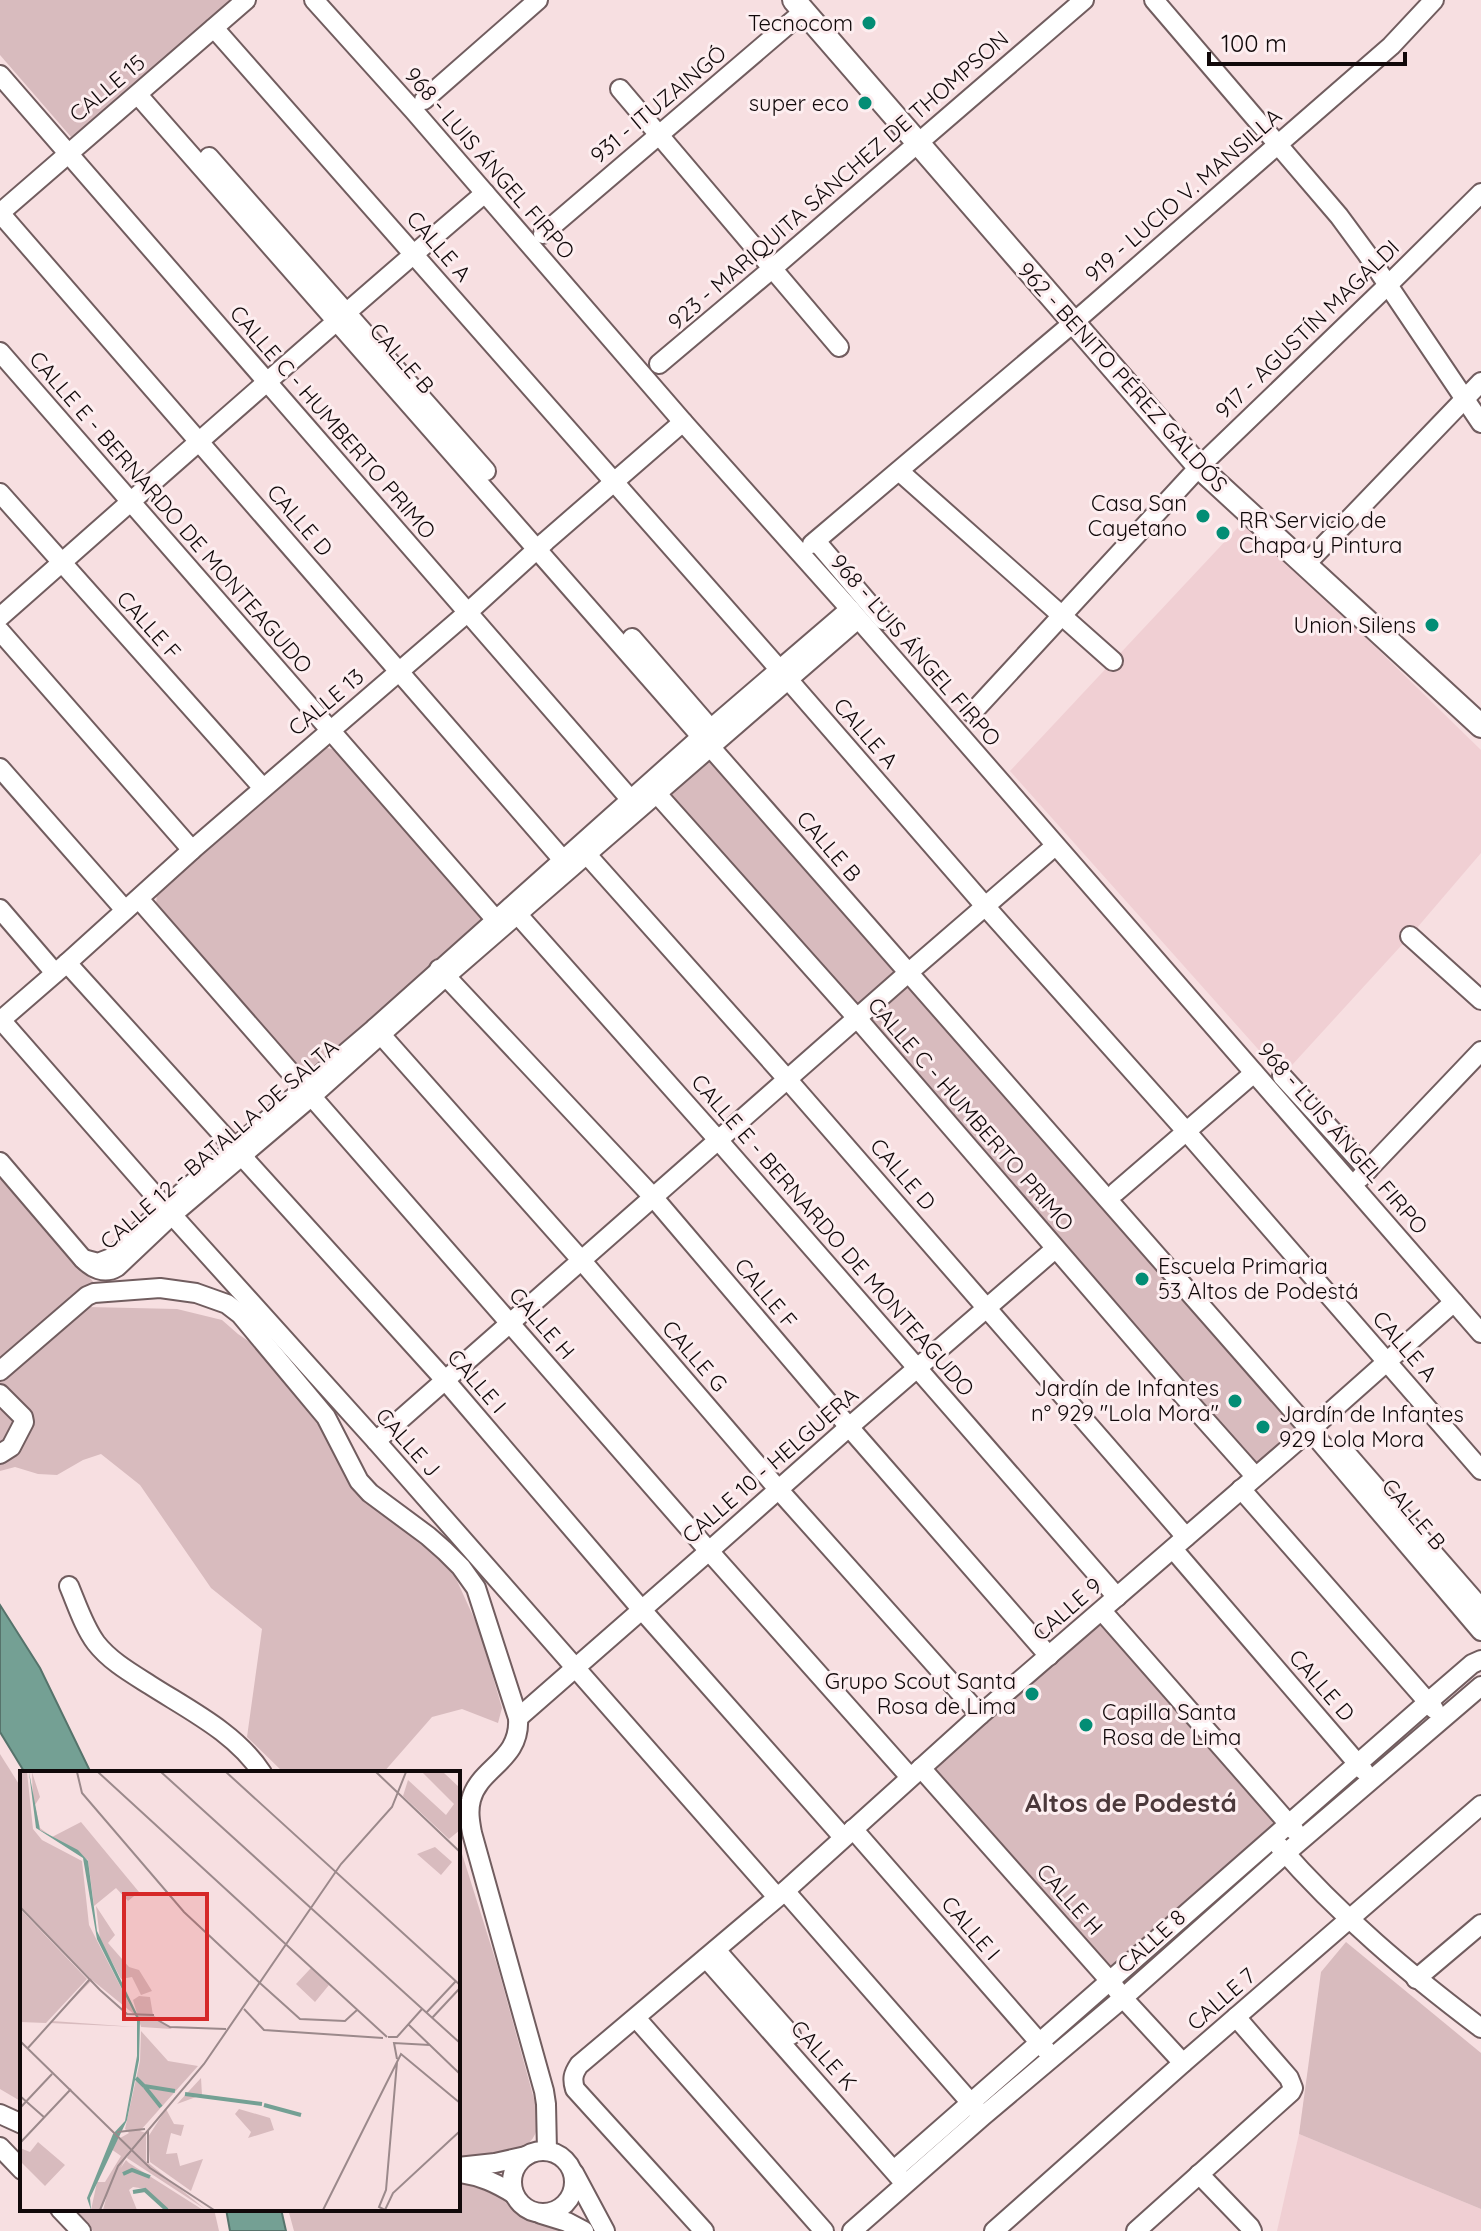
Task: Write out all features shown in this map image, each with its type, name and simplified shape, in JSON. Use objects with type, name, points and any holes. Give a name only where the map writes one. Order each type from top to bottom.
[{"type":"main road","name":"962 - BENITO PÉREZ GALDÓS","points":[[799,6],[1199,467],[1481,726]]},
{"type":"street","name":"CALLE 15","points":[[0,213],[246,0]]},
{"type":"street","name":"968 - LUIS ÁNGEL FIRPO","points":[[314,0],[1481,1333]]},
{"type":"street","points":[[424,100],[538,0]]},
{"type":"street","name":"923 - MARIQUITA SÁNCHEZ DE THOMPSON","points":[[659,364],[1084,0]]},
{"type":"street","points":[[1154,0],[1339,216],[1481,423]]},
{"type":"street","name":"919 - LUCIO V. MANSILLA","points":[[883,620],[814,543],[1391,46],[1434,0]]},
{"type":"street","name":"931 - ITUZAINGÓ","points":[[543,234],[660,134],[799,6]]},
{"type":"street","name":"CALLE A","points":[[214,28],[1481,1470]]},
{"type":"street","name":"CALLE C - HUMBERTO PRIMO","points":[[0,75],[631,800]]},
{"type":"street","points":[[620,89],[839,347]]},
{"type":"street","name":"CALLE B","points":[[142,91],[1315,1426],[1481,1608]]},
{"type":"street","points":[[0,617],[485,193]]},
{"type":"street","name":"917 - AGUSTÍN MAGALDI","points":[[972,713],[1199,467],[1481,193]]},
{"type":"street","name":"CALLE D","points":[[0,213],[563,860]]},
{"type":"street","name":"CALLE E - BERNARDO DE MONTEAGUDO","points":[[0,352],[496,920]]},
{"type":"street","points":[[1305,565],[1481,382]]},
{"type":"street","name":"CALLE 13","points":[[0,1020],[683,422]]},
{"type":"street","points":[[899,471],[1113,661]]},
{"type":"street","name":"CALLE F","points":[[0,493],[263,788]]},
{"type":"street","name":"CALLE 12 - BATALLA DE SALTA","points":[[442,972],[854,614]]},
{"type":"street","points":[[0,631],[192,850]]},
{"type":"street","name":"CALLE H","points":[[0,768],[308,1091],[709,1551],[1183,2063]]},
{"type":"street","name":"CALLE C - HUMBERTO PRIMO","points":[[652,788],[857,1018],[1255,1476]]},
{"type":"street","name":"CALLE 12 - BATALLA DE SALTA","points":[[0,1162],[91,1268],[111,1271],[168,1211],[378,1031],[496,920],[514,911],[563,860],[584,851],[631,800],[652,788]]},
{"type":"street","points":[[376,1441],[1055,846]]},
{"type":"street","name":"CALLE D","points":[[584,851],[986,1307],[1372,1781]]},
{"type":"street","name":"CALLE I","points":[[0,909],[61,968],[237,1152],[445,1380],[642,1610],[1053,2058]]},
{"type":"street","name":"CALLE E - BERNARDO DE MONTEAGUDO","points":[[514,911],[1117,1597]]},
{"type":"street","points":[[1410,936],[1481,1000]]},
{"type":"street","name":"CALLE B","points":[[912,969],[1116,1192],[1315,1426],[1481,1631]]},
{"type":"street","name":"CALLE F","points":[[442,972],[654,1198],[1049,1656]]},
{"type":"street","name":"CALLE J","points":[[0,1020],[575,1667],[977,2110]]},
{"type":"street","name":"CALLE G","points":[[378,1031],[980,1715]]},
{"type":"street","points":[[1282,1076],[1364,1174],[1481,1051]]},
{"type":"street","points":[[1116,1192],[1254,1073]]},
{"type":"street","name":"CALLE 10 - HELGUERA","points":[[518,1718],[1055,1249]]},
{"type":"street","points":[[0,1371],[94,1293],[160,1288],[196,1293],[227,1304],[271,1349],[326,1417],[353,1471],[370,1493],[428,1536],[461,1567],[480,1598],[518,1718],[519,1728],[513,1747],[474,1791],[464,1813],[544,2091],[547,2151]]},
{"type":"street","name":"CALLE 9","points":[[704,2231],[575,2089],[573,2073],[579,2065],[781,1894],[980,1715],[1454,1302]]},
{"type":"street","points":[[0,1394],[23,1417],[24,1422],[11,1447],[0,1454]]},
{"type":"street","points":[[1241,1489],[1443,1719]]},
{"type":"street","points":[[69,1586],[96,1643],[124,1669],[214,1725],[250,1757],[260,1771]]},
{"type":"street","points":[[1102,1611],[1302,1839]]},
{"type":"street","name":"CALLE 8","points":[[977,2110],[1039,2042],[1428,1702],[1472,1664],[1481,1660]]},
{"type":"street","name":"CALLE 8","points":[[852,2231],[904,2173],[977,2110],[1053,2058],[1481,1686]]},
{"type":"street","name":"CALLE 7","points":[[994,2231],[1481,1805]]},
{"type":"street","points":[[1273,1838],[1350,1920],[1416,1979],[1481,2028]]},
{"type":"street","points":[[1416,1979],[1481,1924]]},
{"type":"street","name":"CALLE K","points":[[711,1954],[904,2173]]},
{"type":"street","points":[[1136,2231],[1288,2097],[1293,2088],[1289,2078],[1236,2017]]},
{"type":"street","points":[[636,2018],[824,2231]]},
{"type":"street","points":[[0,2114],[20,2123]]},
{"type":"street","points":[[0,2147],[20,2168]]},
{"type":"street","points":[[460,2170],[526,2156],[536,2151],[556,2154],[571,2167],[605,2231]]},
{"type":"street","points":[[526,2156],[518,2163],[511,2183],[519,2203],[528,2210],[567,2222],[584,2231]]},
{"type":"street","points":[[538,2213],[558,2210],[566,2204],[571,2196],[574,2177],[571,2167]]},
{"type":"street","points":[[460,2171],[480,2176],[514,2194]]},
{"type":"street","points":[[1199,2174],[1251,2229]]},
{"type":"shaded area","points":[[0,0],[234,0],[72,138],[0,55]]},
{"type":"shaded area","points":[[1245,520],[1481,750],[1481,853],[1282,1076],[1010,771]]},
{"type":"shaded area","points":[[710,746],[1310,1430],[1255,1476],[656,793]]},
{"type":"shaded area","points":[[324,747],[339,751],[481,914],[481,924],[311,1072],[300,1071],[156,905],[157,893]]},
{"type":"shaded area","points":[[0,1178],[97,1286],[87,1296],[70,1296],[55,1328],[88,1307],[177,1309],[222,1320],[266,1353],[328,1436],[344,1468],[369,1504],[421,1541],[453,1572],[479,1629],[502,1708],[498,1723],[462,1709],[432,1717],[385,1771],[282,1771],[247,1737],[262,1629],[211,1588],[140,1485],[101,1454],[57,1475],[38,1474],[15,1467],[0,1471]]},
{"type":"shaded area","points":[[0,1605],[40,1668],[90,1771],[24,1771],[0,1732]]},
{"type":"shaded area","points":[[1101,1623],[1277,1821],[1111,1968],[936,1772],[939,1762]]},
{"type":"shaded area","points":[[0,1754],[20,1786],[20,2101],[0,2089]]},
{"type":"shaded area","points":[[460,1847],[498,1968],[537,2110],[537,2129],[525,2147],[492,2159],[460,2165]]},
{"type":"shaded area","points":[[1346,1942],[1481,2053],[1481,2209],[1299,2134],[1321,1972]]},
{"type":"shaded area","points":[[1299,2134],[1481,2209],[1481,2231],[1277,2231]]},
{"type":"shaded area","points":[[460,2183],[498,2194],[520,2216],[562,2231],[294,2231],[289,2211],[460,2211]]},
{"type":"shaded area","points":[[72,2211],[214,2211],[219,2231],[93,2231]]},
{"type":"shaded area","points":[[226,2211],[281,2211],[286,2231],[230,2231]]},
{"type":"place","name":"Tecnocom","points":[[869,23]]},
{"type":"place","name":"super eco","points":[[865,103]]},
{"type":"place","name":"Casa San Cayetano","points":[[1203,516]]},
{"type":"place","name":"RR Servicio de Chapa y Pintura","points":[[1223,533]]},
{"type":"place","name":"Union Silens","points":[[1432,625]]},
{"type":"place","name":"Escuela Primaria 53 Altos de Podestá","points":[[1142,1279]]},
{"type":"place","name":"Jardín de Infantes n° 929 \"Lola Mora\"","points":[[1235,1401]]},
{"type":"place","name":"Jardín de Infantes 929 Lola Mora","points":[[1263,1427]]},
{"type":"place","name":"Grupo Scout Santa Rosa de Lima","points":[[1032,1694]]},
{"type":"place","name":"Capilla Santa Rosa de Lima","points":[[1086,1725]]},
{"type":"district","name":"Altos de Podestá","points":[[1131,1802]]}]
